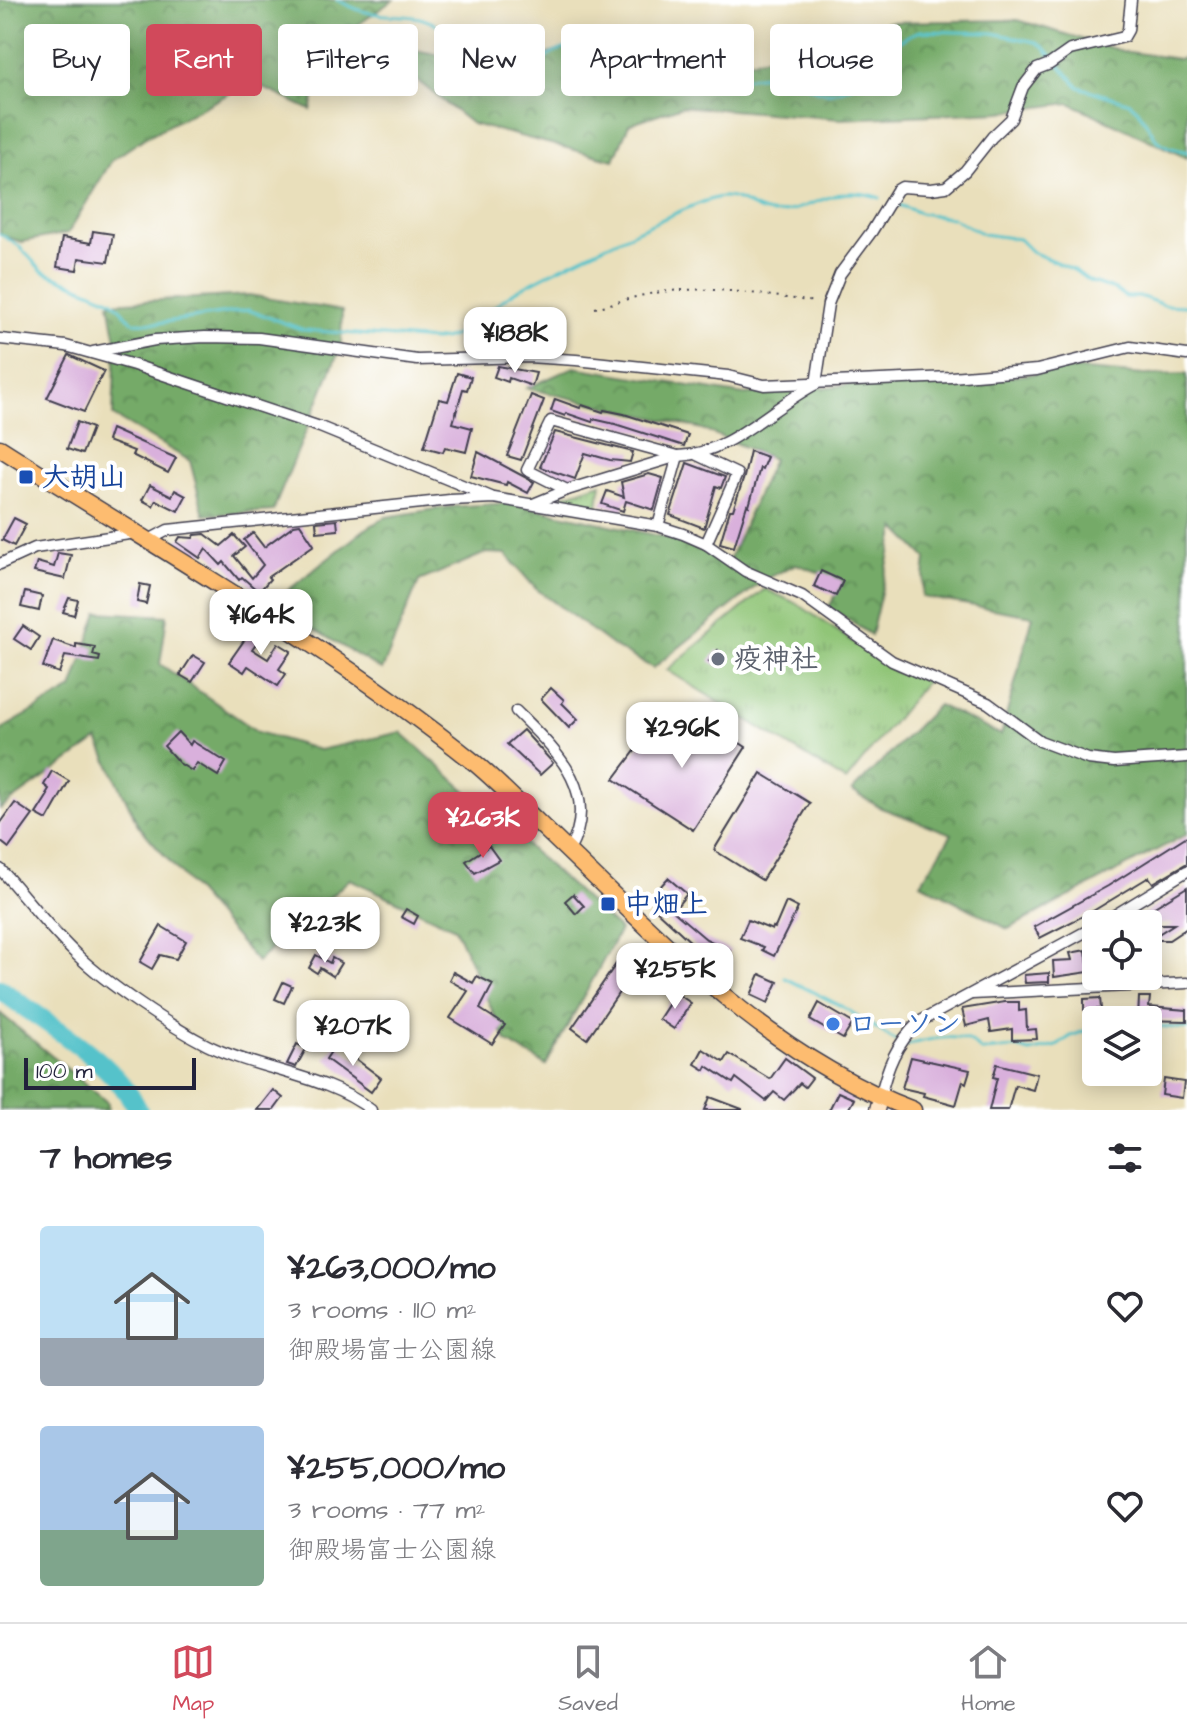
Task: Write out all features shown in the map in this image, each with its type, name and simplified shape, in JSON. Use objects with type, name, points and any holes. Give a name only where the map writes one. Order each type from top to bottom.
[{"type":"main road","points":[[0,448],[331,655],[477,765],[667,949],[720,995],[878,1104],[913,1110]]},
{"type":"street","points":[[531,505],[567,490],[678,456],[697,455],[730,440],[816,384],[828,304],[840,274],[897,190],[902,187],[946,187],[965,171],[1011,119],[1023,87],[1037,69],[1070,50],[1124,37],[1128,30],[1131,0]]},
{"type":"street","points":[[93,352],[155,340],[259,338],[417,360],[528,357],[576,360],[728,376],[764,385],[1037,370],[1130,347],[1187,355]]},
{"type":"street","points":[[0,339],[93,352],[320,427],[494,498],[658,526],[706,544],[745,571],[802,596],[892,661],[988,703],[1040,741],[1088,759],[1114,762],[1187,757]]},
{"type":"street","points":[[567,490],[527,470],[551,421],[678,456]]},
{"type":"street","points":[[697,455],[737,474],[706,544]]},
{"type":"street","points":[[658,526],[678,456]]},
{"type":"street","points":[[0,564],[35,548],[142,536],[168,530],[494,498]]},
{"type":"street","points":[[516,711],[559,754],[571,772],[580,813],[579,832],[569,851]]},
{"type":"street","points":[[0,869],[79,957],[162,1017],[207,1045],[322,1085],[371,1110]]},
{"type":"street","points":[[1123,910],[1187,871]]},
{"type":"street","points":[[878,1104],[892,1057],[903,1037],[919,1022],[1082,933]]},
{"type":"street","points":[[966,995],[1187,983]]},
{"type":"path","points":[[595,308],[655,293],[683,291],[733,292],[828,304]]},
{"type":"green space","points":[[0,0],[393,0],[359,24],[278,24],[278,95],[262,87],[262,24],[146,24],[146,96],[224,96],[146,137],[112,160],[68,233],[22,242],[0,235]]},
{"type":"green space","points":[[1018,20],[1122,51],[1179,59],[1187,57],[1187,158],[1070,103],[1001,112],[841,119],[682,106],[629,124],[614,160],[472,124],[437,96],[545,96],[545,55],[561,50],[561,96],[754,96],[754,60],[770,56],[770,96],[902,96],[902,24],[884,24],[886,22]]},
{"type":"green space","points":[[418,51],[434,54],[434,94],[418,81]]},
{"type":"green space","points":[[281,96],[315,96],[311,110]]},
{"type":"green space","points":[[249,295],[342,311],[341,346],[273,511],[204,515],[190,461],[113,416],[116,340],[109,303]]},
{"type":"green space","points":[[574,367],[745,395],[858,384],[939,385],[1075,369],[1144,375],[1187,374],[1187,834],[1008,929],[921,883],[952,834],[881,808],[852,791],[938,705],[1001,735],[1033,616],[922,597],[926,558],[896,528],[871,635],[829,607],[843,581],[796,564],[764,580],[653,668],[613,646],[535,588],[506,554],[486,553],[419,581],[382,670],[271,604],[364,530],[386,517],[449,507],[511,503],[682,541],[729,560],[773,459],[702,429],[527,388]]},
{"type":"green space","points":[[601,483],[597,513],[539,504]]},
{"type":"green space","points":[[765,589],[798,604],[892,669],[926,681],[846,781],[667,670]]},
{"type":"green space","points":[[98,612],[167,616],[160,664],[258,732],[319,750],[401,732],[620,930],[546,1065],[506,1041],[455,928],[350,879],[257,962],[138,825],[98,740],[0,809],[0,730],[72,689]]},
{"type":"green space","points":[[0,1013],[108,1103],[108,1110],[0,1110]]},
{"type":"building","points":[[93,231],[113,234],[108,262],[79,258],[77,270],[57,267],[62,238],[91,243]]},
{"type":"building","points":[[69,355],[104,371],[84,412],[47,398]]},
{"type":"building","points":[[498,366],[536,373],[532,386],[509,378],[508,382],[494,377]]},
{"type":"building","points":[[457,373],[471,377],[467,390],[463,389],[453,423],[472,428],[466,452],[445,447],[443,452],[424,447],[439,399],[448,401]]},
{"type":"building","points":[[531,395],[544,400],[521,460],[507,456]]},
{"type":"building","points":[[555,399],[580,408],[582,405],[603,412],[624,414],[688,435],[684,446],[615,424],[593,419],[592,422],[566,413],[565,416],[551,411]]},
{"type":"building","points":[[77,422],[92,428],[82,454],[67,449]]},
{"type":"building","points":[[111,429],[176,458],[168,473],[132,455],[134,451],[107,441]]},
{"type":"building","points":[[555,432],[633,452],[630,462],[585,453],[575,479],[540,467]]},
{"type":"building","points":[[750,451],[767,457],[760,468],[734,547],[720,543]]},
{"type":"building","points":[[478,452],[534,482],[528,493],[507,482],[506,485],[471,476]]},
{"type":"building","points":[[687,463],[725,477],[721,488],[716,486],[704,528],[670,515]]},
{"type":"building","points":[[649,474],[663,478],[654,510],[626,501],[623,511],[602,504],[607,491],[624,497],[621,482]]},
{"type":"building","points":[[150,485],[172,496],[175,490],[186,496],[178,511],[156,500],[153,506],[142,500]]},
{"type":"building","points":[[14,518],[26,524],[14,546],[2,540]]},
{"type":"building","points":[[337,520],[338,530],[317,532],[316,522]]},
{"type":"building","points":[[300,524],[314,545],[268,577],[270,579],[259,592],[242,577],[239,580],[224,562],[221,565],[206,549],[200,558],[177,542],[180,537],[193,538],[205,534],[221,546],[234,535],[245,547],[234,556],[252,578],[263,565],[244,540],[253,533],[264,547]]},
{"type":"building","points":[[58,553],[71,555],[65,579],[34,572],[37,562],[54,567]]},
{"type":"building","points":[[821,571],[843,581],[836,596],[814,586]]},
{"type":"building","points":[[140,584],[150,586],[146,604],[137,602]]},
{"type":"building","points":[[25,592],[42,596],[39,611],[21,607]]},
{"type":"building","points":[[69,598],[78,600],[74,615],[63,612]]},
{"type":"building","points":[[257,622],[267,629],[252,649],[268,659],[278,643],[291,651],[279,669],[286,674],[278,686],[248,666],[244,672],[229,662]]},
{"type":"building","points":[[23,626],[39,637],[31,650],[14,639]]},
{"type":"building","points":[[53,640],[76,648],[76,644],[95,647],[93,655],[100,657],[99,661],[65,656],[59,673],[43,667]]},
{"type":"building","name":"疫神社","points":[[718,650],[725,657],[720,667],[709,661]]},
{"type":"building","points":[[193,655],[205,662],[192,682],[180,675]]},
{"type":"building","points":[[551,688],[578,719],[569,728],[541,699]]},
{"type":"building","points":[[695,714],[746,747],[693,830],[614,779],[650,731],[673,745]]},
{"type":"building","points":[[523,730],[553,763],[540,775],[507,744]]},
{"type":"building","points":[[178,732],[190,745],[192,741],[226,762],[218,776],[197,763],[192,771],[179,763],[164,746]]},
{"type":"building","points":[[52,771],[69,781],[47,820],[36,814],[48,795],[49,789],[44,785]]},
{"type":"building","points":[[761,773],[810,803],[762,880],[714,850]]},
{"type":"building","points":[[15,803],[33,815],[9,848],[0,841],[0,824]]},
{"type":"building","points":[[1187,836],[1187,863],[1153,883],[1149,877],[1095,910],[1082,910],[1082,917],[1040,938],[1034,927],[1108,886]]},
{"type":"building","points":[[489,846],[499,860],[475,873],[466,861]]},
{"type":"building","points":[[668,878],[687,894],[673,911],[706,939],[730,950],[721,970],[704,962],[707,957],[655,909],[669,896],[659,888]]},
{"type":"building","points":[[1187,887],[1187,928],[1169,940],[1162,940],[1162,932],[1174,924],[1162,924],[1162,910],[1150,910]]},
{"type":"building","points":[[573,894],[584,906],[576,914],[565,901]]},
{"type":"building","points":[[323,901],[335,908],[330,916],[318,909]]},
{"type":"building","points":[[786,902],[798,908],[774,956],[762,950],[764,947],[740,938],[748,920],[772,930],[775,928]]},
{"type":"building","points":[[406,909],[418,916],[414,924],[401,917]]},
{"type":"building","points":[[161,926],[186,941],[176,959],[160,955],[152,969],[140,962]]},
{"type":"building","points":[[627,948],[642,959],[587,1039],[572,1028]]},
{"type":"building","points":[[1082,951],[1082,973],[1054,977],[1053,961],[1072,960],[1070,953]]},
{"type":"building","points":[[316,955],[330,963],[332,958],[341,963],[333,976],[320,968],[317,973],[309,968]]},
{"type":"building","points":[[453,972],[473,983],[477,976],[493,984],[480,1009],[505,1025],[492,1044],[450,1018],[468,991],[449,980]]},
{"type":"building","points":[[1049,973],[1049,982],[1025,983],[1024,975]]},
{"type":"building","points":[[760,974],[778,982],[768,1003],[751,995]]},
{"type":"building","points":[[283,982],[292,986],[284,1003],[275,999]]},
{"type":"building","points":[[676,993],[691,1003],[674,1029],[659,1019]]},
{"type":"building","points":[[1139,997],[1150,997],[1149,1006],[1139,1006]]},
{"type":"building","points":[[1100,998],[1101,1006],[1084,1006],[1084,999]]},
{"type":"building","points":[[1019,1002],[1019,1011],[1026,1010],[1027,1030],[1036,1029],[1037,1039],[1012,1040],[1012,1029],[991,1032],[989,1020],[966,1026],[962,1009]]},
{"type":"building","points":[[819,1003],[853,1023],[843,1039],[810,1020]]},
{"type":"building","points":[[1162,1008],[1187,1010],[1187,1021],[1162,1020]]},
{"type":"building","points":[[297,1044],[306,1049],[296,1067],[287,1064]]},
{"type":"building","points":[[336,1044],[381,1078],[371,1092],[326,1059]]},
{"type":"building","points":[[703,1049],[724,1062],[729,1054],[770,1079],[785,1058],[812,1078],[805,1087],[800,1083],[784,1100],[774,1092],[766,1101],[736,1078],[733,1083],[707,1066],[705,1070],[695,1064]]},
{"type":"building","points":[[911,1057],[970,1070],[966,1083],[963,1081],[956,1105],[902,1088]]},
{"type":"building","points":[[997,1064],[1037,1074],[1033,1090],[1015,1085],[1008,1110],[989,1110]]},
{"type":"building","points":[[1164,1079],[1184,1082],[1182,1098],[1162,1095]]},
{"type":"building","points":[[273,1090],[283,1098],[274,1110],[257,1110]]},
{"type":"building","points":[[838,1092],[854,1099],[848,1110],[829,1110]]},
{"type":"building","points":[[710,1097],[742,1109],[742,1110],[705,1110]]},
{"type":"waterway","points":[[337,0],[362,11],[412,17],[442,28],[461,46],[477,84],[491,95],[502,96],[541,61],[573,46],[589,44],[614,48],[651,76],[663,81],[692,84],[779,75],[831,92],[858,81],[895,45],[920,31],[993,33],[1036,42],[1079,87],[1130,103],[1157,140],[1168,147],[1187,152]]},
{"type":"waterway","points":[[0,234],[19,246],[42,271],[112,300],[133,322],[158,323],[248,310],[304,330],[434,340],[458,334],[516,291],[546,275],[706,201],[733,198],[763,212],[780,213],[840,194],[865,194],[880,198]]},
{"type":"waterway","points":[[896,204],[920,213],[952,218],[983,234],[1019,239],[1032,252],[1126,297],[1187,306]]},
{"type":"waterway","points":[[785,978],[845,1008],[896,1041]]},
{"type":"waterway","points":[[0,989],[95,1058],[112,1074],[138,1110]]},
{"type":"waterway","points":[[1162,1026],[1187,1029]]},
{"type":"waterway","points":[[908,1045],[960,1038],[982,1051],[1017,1048],[1030,1052],[1057,1046],[1082,1032]]},
{"type":"place","name":"大胡山","points":[[26,477]]},
{"type":"place","name":"疫神社","points":[[718,659]]},
{"type":"place","name":"中畑上","points":[[608,904]]},
{"type":"place","name":"ローソン","points":[[833,1024]]}]
